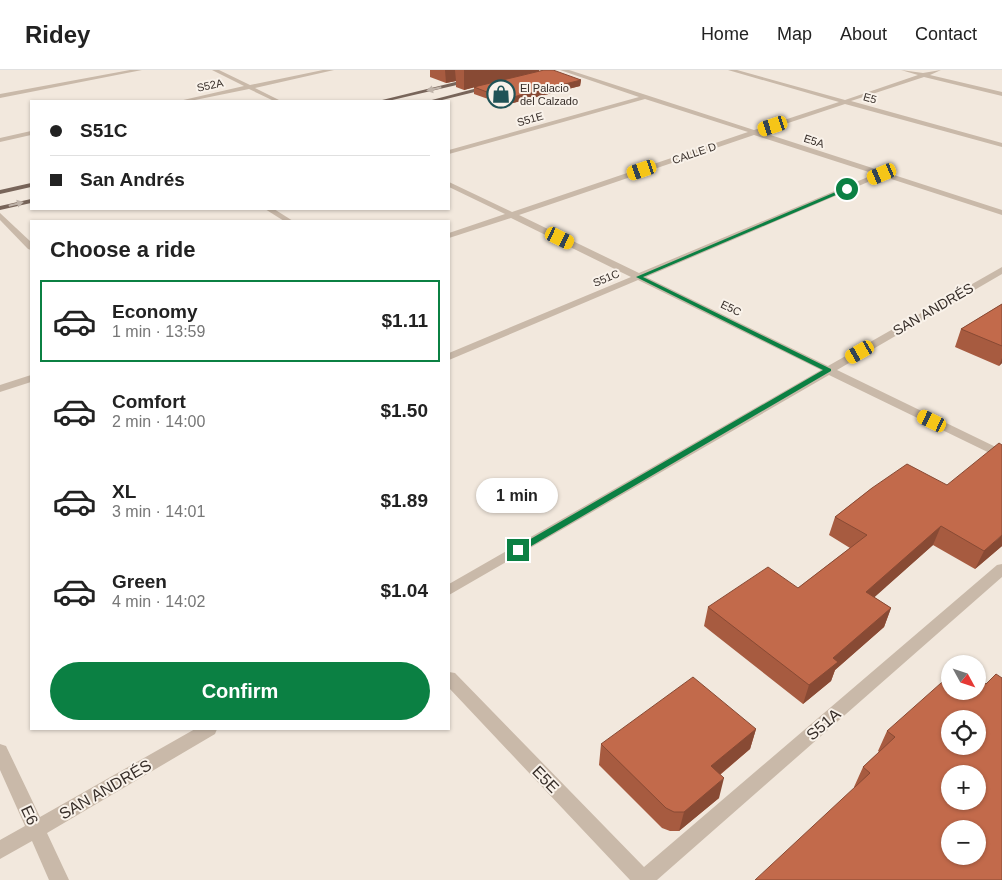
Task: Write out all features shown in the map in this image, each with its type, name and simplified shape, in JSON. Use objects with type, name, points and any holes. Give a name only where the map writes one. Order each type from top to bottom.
[{"type":"main road","points":[[385,100],[477,79]]},
{"type":"main road","points":[[435,100],[495,86]]},
{"type":"main road","points":[[0,192],[30,185]]},
{"type":"main road","points":[[0,208],[30,200]]},
{"type":"street","points":[[0,96],[139,70]]},
{"type":"street","points":[[215,70],[276,100]]},
{"type":"street","name":"S52A","points":[[187,100],[331,70]]},
{"type":"street","name":"E5A","points":[[563,70],[1002,213]]},
{"type":"street","name":"E5","points":[[732,70],[1002,145]]},
{"type":"street","points":[[904,70],[1002,94]]},
{"type":"street","name":"CALLE D","points":[[450,236],[938,70]]},
{"type":"street","name":"S51E","points":[[450,152],[645,97]]},
{"type":"street","points":[[0,140],[30,133]]},
{"type":"street","name":"S51C","points":[[450,357],[882,174]]},
{"type":"street","name":"E5C","points":[[450,184],[1002,455]]},
{"type":"street","points":[[271,210],[286,220]]},
{"type":"street","points":[[0,215],[30,246]]},
{"type":"street","name":"SAN ANDRÉS","points":[[450,589],[1002,270]]},
{"type":"street","points":[[0,389],[30,378]]},
{"type":"street","name":"S51A","points":[[643,880],[1002,569]]},
{"type":"street","name":"E5E","points":[[450,679],[643,880]]},
{"type":"street","name":"SAN ANDRÉS","points":[[0,850],[207,730]]},
{"type":"street","name":"E6","points":[[0,751],[59,880]]},
{"type":"building","points":[[544,70],[553,70],[581,80],[505,99],[474,87]]},
{"type":"building","points":[[1002,304],[1002,346],[961,329]]},
{"type":"building","points":[[999,443],[1002,445],[1002,535],[984,551],[941,526],[866,592],[891,608],[833,658],[838,662],[809,685],[708,607],[768,567],[798,588],[867,535],[835,517],[872,488],[907,464],[947,485]]},
{"type":"building","points":[[996,674],[1002,678],[1002,880],[755,880],[870,773],[863,767],[895,737],[887,731],[941,683],[941,700],[986,700],[986,684]]},
{"type":"building","points":[[693,677],[756,729],[711,766],[724,778],[684,812],[674,812],[666,808],[601,744]]},
{"type":"place","name":"El Palacio del Calzado","points":[[501,94]]},
{"type":"route","points":[[518,550],[828,370],[639,277],[847,189]]}]
